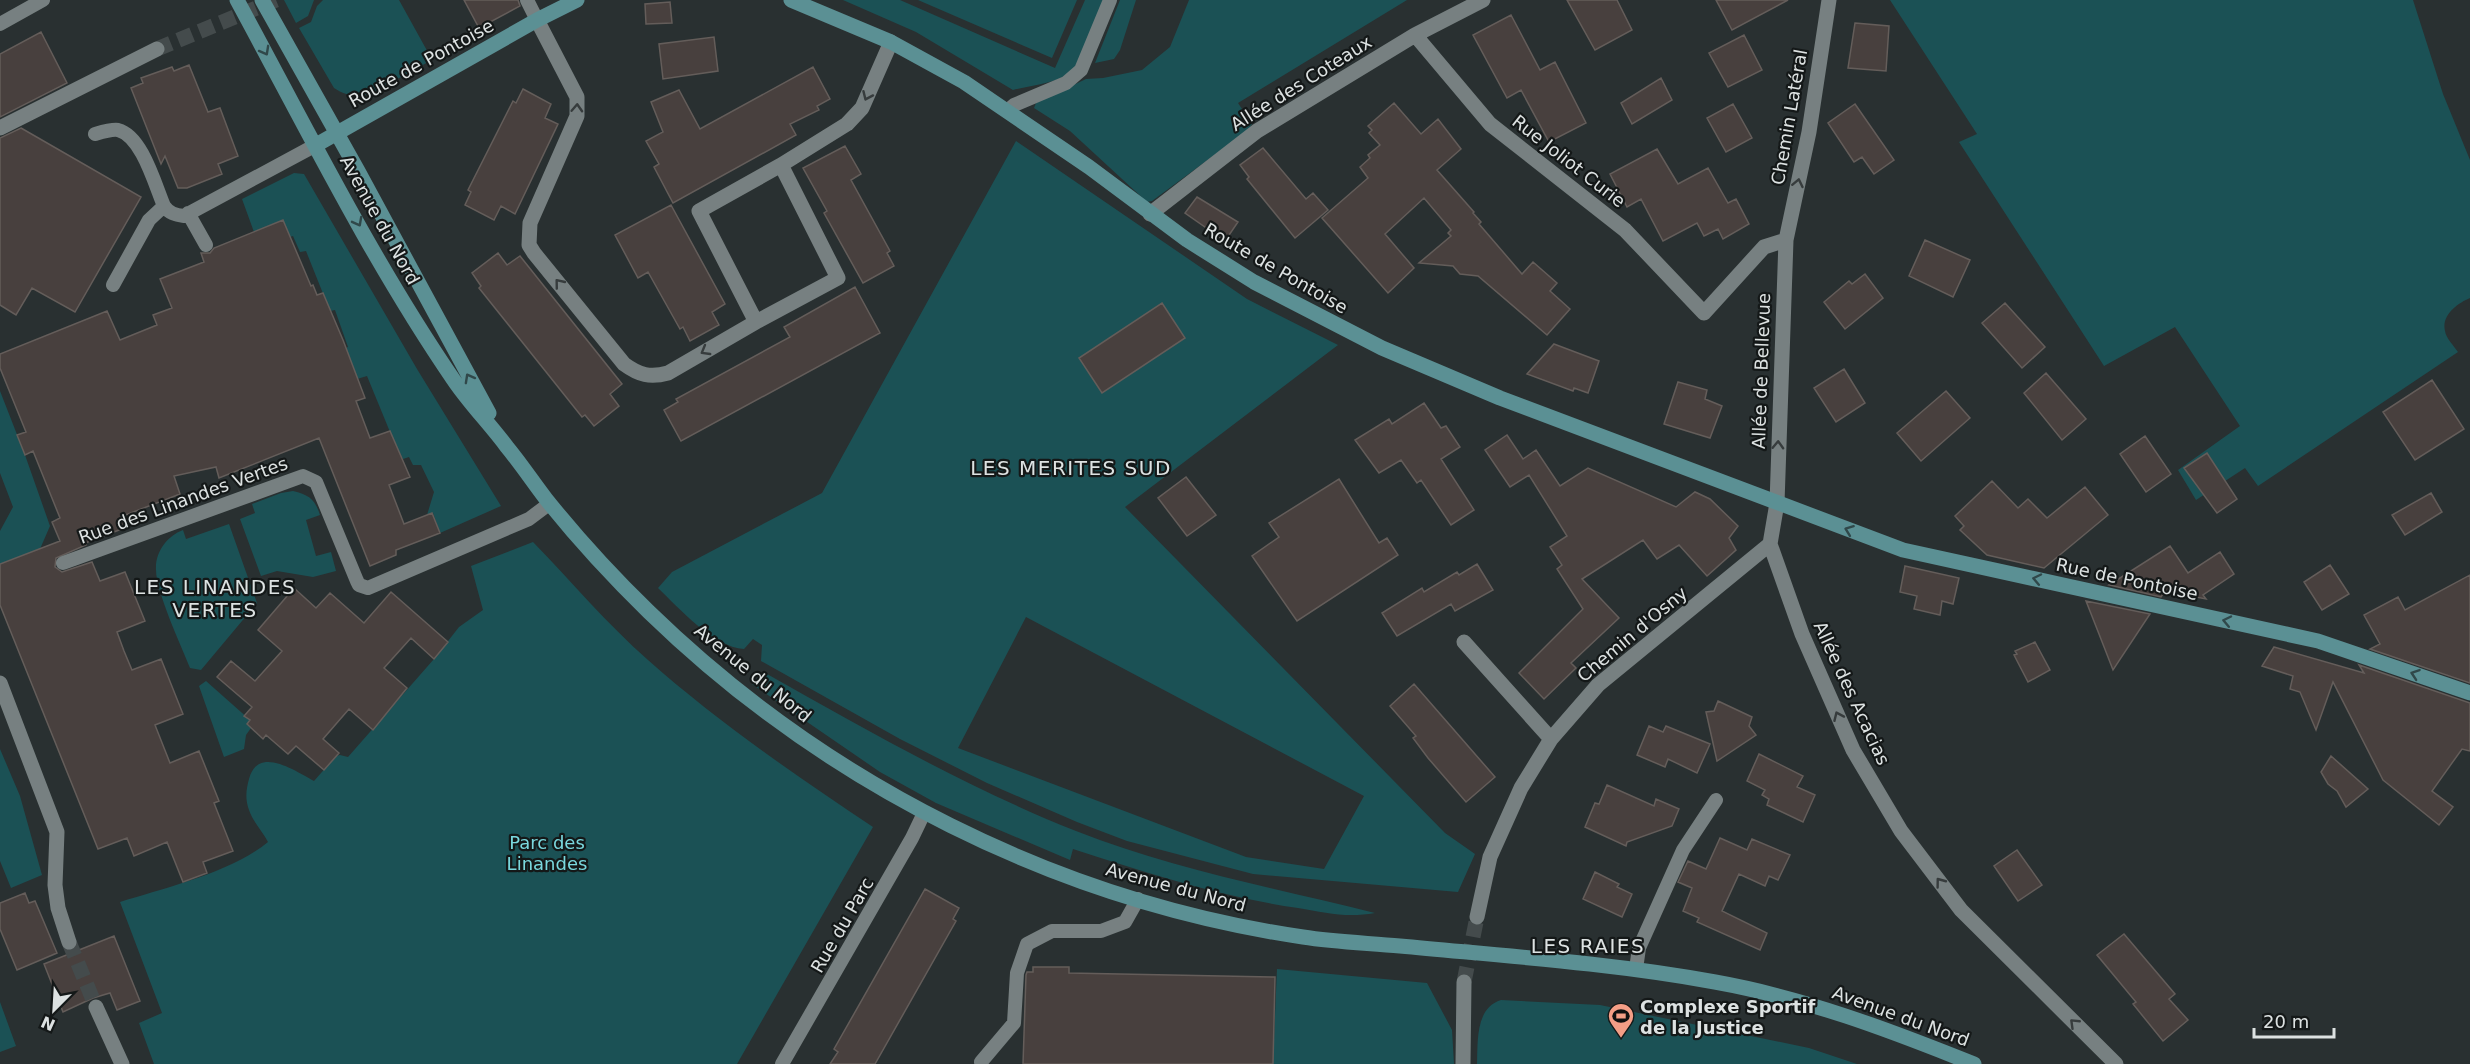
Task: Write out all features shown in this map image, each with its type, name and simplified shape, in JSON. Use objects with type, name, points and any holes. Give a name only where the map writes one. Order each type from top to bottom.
[{"type":"street","name":"Avenue du Nord","points":[[237,0],[369,241],[430,343],[455,382],[508,447],[549,504],[642,605],[720,676],[755,704],[825,753],[924,813],[1030,862],[1138,899],[1199,916],[1306,938],[1636,969],[1718,982],[1783,996],[1848,1016],[1974,1064]]},
{"type":"street","name":"Avenue du Nord","points":[[262,0],[508,447]]},
{"type":"street","name":"Route de Pontoise","points":[[316,145],[537,20],[577,0]]},
{"type":"street","name":"Route de Pontoise","points":[[791,0],[891,42],[955,77],[1089,167],[1150,214],[1249,279],[1382,348],[1500,398],[1776,503]]},
{"type":"street","name":"Allée des Coteaux","points":[[1150,214],[1257,130],[1415,35],[1483,0]]},
{"type":"street","name":"Chemin Latéral","points":[[1786,240],[1809,132],[1829,0]]},
{"type":"street","points":[[537,20],[577,97],[578,108],[572,129],[530,223],[529,245],[624,364],[643,375],[656,376],[668,373],[838,278],[781,165]]},
{"type":"street","name":"Rue Joliot Curie","points":[[1415,35],[1490,124],[1624,230],[1704,313],[1764,247],[1786,240]]},
{"type":"street","points":[[756,322],[699,211],[781,165],[847,124],[862,108],[891,42]]},
{"type":"street","points":[[0,129],[157,49]]},
{"type":"street","name":"Allée de Bellevue","points":[[1776,503],[1786,240]]},
{"type":"street","name":"Allée des Acacias","points":[[1776,503],[1770,544],[1809,651],[1853,750],[1901,831],[1961,910],[2116,1064]]},
{"type":"street","name":"Rue de Pontoise","points":[[1776,503],[1903,550],[2318,641],[2470,693]]},
{"type":"street","name":"Chemin d'Osny","points":[[1477,917],[1490,857],[1521,788],[1551,739],[1598,685],[1770,544]]},
{"type":"street","points":[[1464,642],[1551,739]]},
{"type":"street","points":[[0,683],[57,832],[55,885],[58,908],[69,942]]},
{"type":"street","points":[[1463,1064],[1464,982]]},
{"type":"street","points":[[96,1007],[122,1064]]},
{"type":"lane","points":[[0,24],[43,0]]},
{"type":"lane","points":[[527,0],[537,20]]},
{"type":"lane","points":[[1008,111],[1014,105],[1066,83],[1081,70],[1110,0]]},
{"type":"lane","points":[[95,134],[117,129],[129,136],[145,160],[164,206],[178,215],[188,213],[316,145]]},
{"type":"lane","points":[[113,285],[149,220],[156,210],[164,206]]},
{"type":"lane","points":[[188,213],[206,245]]},
{"type":"lane","name":"Rue des Linandes Vertes","points":[[63,563],[303,476],[316,482],[357,581],[359,585],[368,588],[529,519],[549,504]]},
{"type":"lane","points":[[1636,969],[1640,948],[1683,850],[1716,800]]},
{"type":"lane","name":"Rue du Parc","points":[[786,1059],[924,813]]},
{"type":"lane","points":[[981,1062],[1014,1023],[1017,973],[1027,944],[1052,931],[1101,932],[1125,922],[1138,899]]},
{"type":"green space","points":[[284,0],[314,0],[308,16],[296,23]]},
{"type":"green space","points":[[323,0],[399,0],[430,56],[430,61],[370,94],[351,95],[338,91],[334,88],[299,28],[311,22],[317,6]]},
{"type":"green space","points":[[843,0],[900,0],[1055,68],[1085,0],[1106,0],[1090,43],[1072,71],[1052,81],[1013,90],[916,32]]},
{"type":"green space","points":[[918,0],[1077,0],[1052,58]]},
{"type":"green space","points":[[1120,0],[1136,0],[1120,50],[1114,59],[1095,63]]},
{"type":"green space","points":[[1189,0],[1407,0],[1238,103],[1252,124],[1247,131],[1152,201],[1147,202],[1070,131],[1034,108],[1036,103],[1086,79],[1142,70],[1170,47]]},
{"type":"green space","points":[[1890,0],[2413,0],[2443,94],[2470,160],[2470,298],[2452,310],[2444,325],[2447,336],[2458,352],[2258,486],[2245,468],[2196,500],[2178,470],[2240,426],[2175,327],[2104,366],[1959,142],[1977,134]]},
{"type":"green space","points":[[1016,141],[1247,299],[1338,345],[1125,507],[1445,833],[1475,854],[1458,892],[1253,874],[1127,841],[1077,822],[987,783],[900,739],[761,661],[762,645],[753,639],[744,649],[732,647],[720,641],[686,616],[658,588],[672,572],[822,493]],"holes":[[[1026,617],[1364,796],[1324,869],[1246,857],[958,748]]]},
{"type":"green space","points":[[294,173],[304,174],[417,369],[501,506],[440,533],[433,513],[427,515],[434,492],[421,465],[413,465],[409,457],[403,459],[397,449],[367,376],[357,379],[335,310],[330,311],[306,251],[300,252],[293,236],[254,232],[242,199]]},
{"type":"green space","points":[[0,391],[50,526],[40,549],[0,564],[0,531],[13,507],[0,473]]},
{"type":"green space","points":[[293,491],[307,496],[316,505],[320,515],[306,520],[316,556],[331,552],[336,571],[313,577],[277,571],[261,576],[240,519],[255,513],[252,504]]},
{"type":"green space","points":[[229,524],[257,603],[201,670],[190,668],[160,591],[156,563],[163,546],[177,533],[183,530],[186,539]]},
{"type":"green space","name":"Parc des Linandes","points":[[533,542],[618,632],[675,683],[758,747],[873,827],[737,1064],[154,1064],[139,1023],[162,1013],[120,902],[217,870],[253,853],[268,842],[253,819],[247,802],[247,787],[254,769],[260,764],[269,762],[287,767],[314,781],[336,756],[348,757],[459,627],[483,610],[471,566]]},
{"type":"green space","points":[[767,674],[957,777],[1076,831],[1186,867],[1375,913],[1336,914],[1241,898],[1073,849],[1070,860],[936,803],[880,772],[752,684],[760,675]]},
{"type":"green space","points":[[206,681],[250,720],[247,724],[251,728],[246,735],[244,749],[224,757],[199,686]]},
{"type":"green space","points":[[0,749],[20,796],[42,875],[11,888],[0,861]]},
{"type":"green space","points":[[1277,969],[1427,983],[1452,1030],[1454,1064],[1273,1064]]},
{"type":"green space","name":"Complexe Sportif de la Justice","points":[[1501,1000],[1600,1005],[1809,1048],[1857,1064],[1477,1064],[1478,1036],[1482,1018],[1486,1010]]},
{"type":"green space","points":[[0,1002],[16,1046],[0,1052]]},
{"type":"building","points":[[464,0],[518,0],[520,6],[479,28]]},
{"type":"building","points":[[1567,0],[1617,0],[1632,30],[1595,50]]},
{"type":"building","points":[[1716,0],[1788,0],[1732,30]]},
{"type":"building","points":[[670,2],[672,23],[646,24],[645,4]]},
{"type":"building","points":[[1511,15],[1540,70],[1555,62],[1586,123],[1549,142],[1521,90],[1507,98],[1473,35]]},
{"type":"building","points":[[1855,23],[1889,26],[1886,71],[1848,68]]},
{"type":"building","points":[[41,32],[67,83],[0,117],[0,54]]},
{"type":"building","points":[[1744,35],[1762,70],[1728,87],[1709,53]]},
{"type":"building","points":[[714,37],[718,71],[663,79],[659,44]]},
{"type":"building","points":[[189,65],[208,112],[220,108],[238,156],[218,164],[222,174],[187,188],[178,188],[165,156],[161,164],[131,88],[143,83],[141,78],[172,67],[174,71]]},
{"type":"building","points":[[813,67],[830,99],[817,106],[819,110],[790,124],[796,135],[673,203],[654,167],[659,164],[646,141],[663,132],[651,102],[679,90],[700,129]]},
{"type":"building","points":[[1661,78],[1672,100],[1632,124],[1621,103]]},
{"type":"building","points":[[523,89],[551,104],[545,118],[558,124],[515,214],[501,206],[494,220],[465,205],[471,192],[468,190],[513,101],[516,103]]},
{"type":"building","points":[[1394,103],[1421,134],[1438,119],[1461,149],[1437,170],[1474,212],[1481,222],[1479,224],[1522,274],[1533,262],[1557,283],[1550,291],[1570,309],[1547,335],[1478,276],[1460,274],[1453,266],[1419,263],[1451,236],[1448,233],[1451,230],[1424,198],[1385,234],[1414,268],[1388,293],[1322,218],[1368,178],[1360,167],[1370,158],[1368,155],[1380,145],[1369,133],[1372,130],[1368,126]]},
{"type":"building","points":[[1733,104],[1752,138],[1726,152],[1707,118]]},
{"type":"building","points":[[1855,104],[1894,160],[1874,174],[1862,157],[1854,162],[1828,123]]},
{"type":"building","points":[[21,128],[141,197],[75,312],[32,288],[16,315],[0,305],[0,138]]},
{"type":"building","points":[[845,146],[861,174],[851,180],[890,251],[887,253],[894,266],[863,283],[824,213],[827,211],[803,168]]},
{"type":"building","points":[[1263,148],[1306,199],[1313,193],[1328,210],[1295,238],[1247,179],[1249,177],[1240,165]]},
{"type":"building","points":[[1657,149],[1678,184],[1708,168],[1728,203],[1736,199],[1749,224],[1723,239],[1718,229],[1704,236],[1697,223],[1663,241],[1641,199],[1627,207],[1610,174]]},
{"type":"building","points":[[1197,197],[1238,222],[1225,241],[1185,213]]},
{"type":"building","points":[[671,205],[725,304],[712,312],[719,325],[690,341],[683,327],[680,329],[648,272],[638,278],[615,235]]},
{"type":"building","points":[[283,220],[311,286],[313,285],[317,295],[323,293],[343,340],[365,398],[356,401],[370,438],[390,431],[410,477],[389,485],[404,524],[432,513],[440,533],[396,550],[396,555],[370,566],[319,438],[219,478],[216,467],[174,476],[180,494],[123,516],[127,527],[85,543],[86,545],[56,558],[55,567],[62,572],[92,562],[100,581],[125,572],[145,621],[117,632],[124,651],[132,670],[161,659],[183,714],[155,725],[170,763],[199,751],[219,801],[214,803],[233,851],[203,862],[207,873],[183,882],[167,842],[134,856],[127,838],[98,849],[0,605],[0,564],[60,541],[52,522],[60,518],[33,451],[25,455],[17,435],[26,432],[0,368],[0,354],[107,311],[120,340],[157,325],[153,315],[172,308],[160,279],[204,262],[201,253],[210,253],[214,248]]},
{"type":"building","points":[[1925,240],[1970,260],[1953,297],[1909,276]]},
{"type":"building","points":[[498,253],[507,265],[520,256],[622,384],[610,394],[619,406],[594,426],[585,415],[582,417],[479,288],[481,286],[472,273]]},
{"type":"building","points":[[1865,274],[1883,298],[1845,329],[1824,302],[1849,281],[1852,284]]},
{"type":"building","points":[[855,287],[880,333],[681,441],[664,410],[678,402],[676,399],[790,337],[784,327]]},
{"type":"building","points":[[1162,303],[1185,338],[1102,393],[1079,358]]},
{"type":"building","points":[[2005,303],[2045,347],[2022,368],[1982,323]]},
{"type":"building","points":[[1554,344],[1599,361],[1588,393],[1574,388],[1573,391],[1527,374]]},
{"type":"building","points":[[1844,369],[1865,403],[1836,422],[1814,388]]},
{"type":"building","points":[[2046,373],[2086,419],[2062,440],[2024,393]]},
{"type":"building","points":[[2432,380],[2464,429],[2415,460],[2383,412]]},
{"type":"building","points":[[1678,382],[1707,390],[1705,399],[1722,406],[1710,438],[1664,424]]},
{"type":"building","points":[[1946,391],[1970,418],[1921,461],[1897,433]]},
{"type":"building","points":[[1424,403],[1441,428],[1446,426],[1460,447],[1441,459],[1474,510],[1451,525],[1421,480],[1417,483],[1401,460],[1379,473],[1355,440],[1389,419],[1392,424]]},
{"type":"building","points":[[1507,435],[1523,459],[1536,450],[1560,486],[1588,468],[1676,507],[1695,492],[1710,499],[1738,526],[1729,538],[1736,550],[1707,576],[1679,545],[1657,559],[1643,540],[1582,579],[1619,618],[1571,663],[1576,668],[1544,699],[1519,673],[1583,609],[1557,569],[1562,565],[1550,547],[1567,536],[1529,475],[1510,487],[1485,450]]},
{"type":"building","points":[[2145,436],[2171,474],[2146,492],[2120,454]]},
{"type":"building","points":[[2207,453],[2237,499],[2217,513],[2184,468]]},
{"type":"building","points":[[1186,477],[1216,515],[1187,536],[1158,498]]},
{"type":"building","points":[[1339,479],[1379,543],[1387,538],[1398,555],[1297,621],[1252,556],[1279,537],[1269,523]]},
{"type":"building","points":[[1992,481],[2018,508],[2028,499],[2047,518],[2085,487],[2108,515],[2044,568],[1987,555],[1960,530],[1964,526],[1955,516]]},
{"type":"building","points":[[2431,493],[2442,512],[2405,535],[2392,515]]},
{"type":"building","points":[[2170,546],[2188,573],[2220,552],[2234,574],[2203,595],[2206,599],[2165,591],[2161,597],[2109,585]]},
{"type":"building","points":[[1477,564],[1493,590],[1455,611],[1451,604],[1397,636],[1382,613],[1422,588],[1424,592],[1457,572],[1459,575]]},
{"type":"building","points":[[2330,565],[2349,594],[2322,610],[2304,582]]},
{"type":"building","points":[[1905,566],[1959,578],[1953,604],[1942,601],[1940,615],[1914,609],[1917,596],[1900,592]]},
{"type":"building","points":[[2470,575],[2470,683],[2370,649],[2380,644],[2364,615],[2398,597],[2405,610]]},
{"type":"building","points":[[294,588],[316,608],[330,593],[364,623],[391,592],[448,642],[434,659],[411,638],[384,668],[407,688],[373,730],[349,709],[323,739],[339,753],[324,770],[296,746],[288,754],[266,735],[263,739],[247,724],[250,720],[244,716],[252,707],[217,677],[231,661],[255,681],[282,651],[258,630]]},
{"type":"building","points":[[2086,601],[2150,614],[2113,670],[2099,634]]},
{"type":"building","points":[[2035,642],[2050,670],[2028,682],[2014,655],[2017,654],[2015,651]]},
{"type":"building","points":[[2274,647],[2364,673],[2359,665],[2470,703],[2470,751],[2462,749],[2432,791],[2453,807],[2439,825],[2383,780],[2333,682],[2316,730],[2300,692],[2290,689],[2293,676],[2262,666]]},
{"type":"building","points":[[1414,684],[1495,777],[1466,802],[1428,758],[1413,738],[1416,736],[1390,706]]},
{"type":"building","points":[[1718,701],[1752,717],[1749,726],[1756,735],[1717,761],[1706,712],[1714,711]]},
{"type":"building","points":[[1649,726],[1663,732],[1666,726],[1710,744],[1697,773],[1668,759],[1665,767],[1637,755]]},
{"type":"building","points":[[1759,754],[1803,776],[1797,787],[1815,795],[1803,822],[1767,805],[1769,799],[1762,795],[1765,790],[1747,781]]},
{"type":"building","points":[[2331,756],[2368,789],[2346,807],[2337,791],[2328,784],[2321,772]]},
{"type":"building","points":[[1607,785],[1654,806],[1656,799],[1679,809],[1672,826],[1627,842],[1626,846],[1585,827],[1595,803],[1599,804]]},
{"type":"building","points":[[1720,838],[1747,850],[1752,839],[1790,855],[1778,880],[1769,876],[1765,886],[1739,874],[1722,911],[1767,933],[1760,950],[1697,922],[1699,918],[1683,911],[1692,888],[1678,882],[1688,861],[1706,869]]},
{"type":"building","points":[[2017,850],[2042,885],[2018,901],[1994,866]]},
{"type":"building","points":[[1595,872],[1619,884],[1617,887],[1632,894],[1622,917],[1583,899]]},
{"type":"building","points":[[925,889],[959,908],[953,919],[956,921],[875,1064],[830,1064],[838,1052],[834,1049]]},
{"type":"building","points":[[25,893],[29,903],[35,901],[57,953],[17,970],[0,929],[0,903]]},
{"type":"building","points":[[2124,934],[2175,994],[2169,999],[2188,1020],[2163,1041],[2133,1004],[2136,1002],[2097,955]]},
{"type":"building","points":[[114,936],[140,1001],[117,1010],[110,993],[63,1012],[44,964]]},
{"type":"building","points":[[1033,967],[1069,967],[1069,973],[1275,977],[1273,1064],[1023,1064],[1026,975],[1027,972],[1033,972]]},
{"type":"tunnel","points":[[157,49],[276,0]]},
{"type":"tunnel","points":[[1464,982],[1477,917]]},
{"type":"tunnel","points":[[69,942],[96,1007]]},
{"type":"place","name":"Complexe Sportif de la Justice","points":[[1621,1039]]},
{"type":"district","name":"LES MERITES SUD","points":[[1071,468]]},
{"type":"district","name":"LES LINANDES VERTES","points":[[215,598]]},
{"type":"district","name":"LES RAIES","points":[[1588,946]]}]
